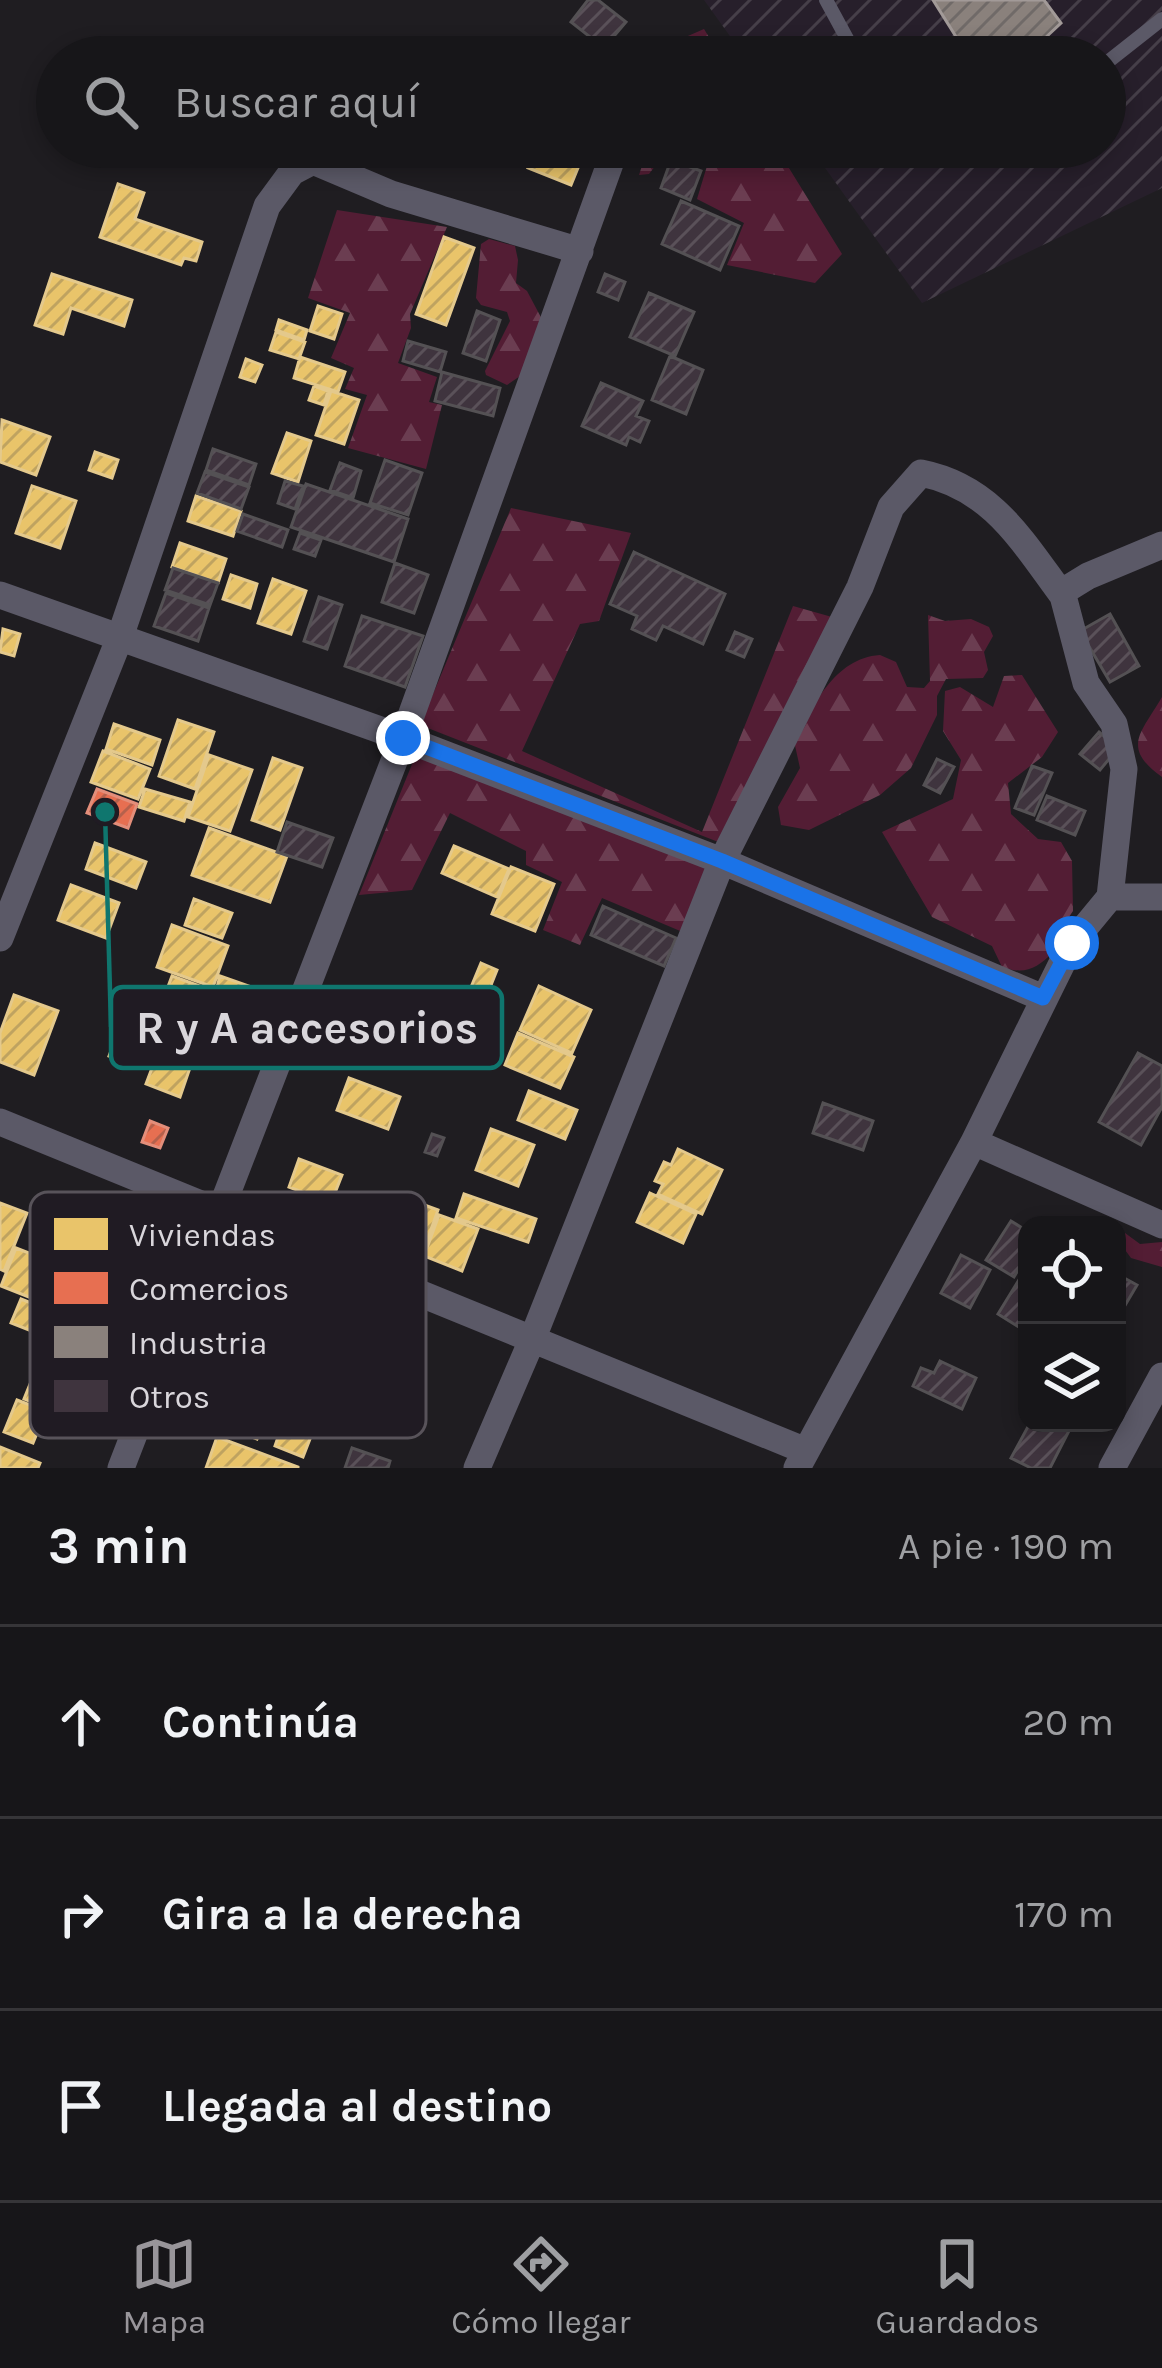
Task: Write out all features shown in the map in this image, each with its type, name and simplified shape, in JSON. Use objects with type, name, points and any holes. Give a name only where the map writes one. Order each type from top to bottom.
[{"type":"street","points":[[0,938],[120,637],[267,206],[300,168]]},
{"type":"street","points":[[330,168],[391,194],[580,251]]},
{"type":"street","points":[[227,1192],[403,738],[609,168]]},
{"type":"street","points":[[477,1468],[722,861],[860,587],[891,507],[920,473],[953,479],[977,494],[1018,536],[1063,596]]},
{"type":"street","points":[[426,1295],[802,1460],[974,1142],[1072,943],[1110,897],[1124,769],[1114,724],[1086,683],[1062,592],[1162,545]]},
{"type":"street","points":[[0,595],[403,738],[722,861],[1043,998]]},
{"type":"street","points":[[1110,897],[1162,897]]},
{"type":"street","points":[[0,1122],[177,1192]]},
{"type":"street","points":[[974,1142],[1162,1225]]},
{"type":"street","points":[[1112,1468],[1162,1376]]},
{"type":"street","points":[[121,1468],[132,1438]]},
{"type":"lane","points":[[826,0],[846,36]]},
{"type":"lane","points":[[1126,47],[1162,19]]},
{"type":"shaded area","points":[[704,0],[1162,0],[1162,188],[922,303],[825,168],[1126,168],[1126,36],[730,36]]},
{"type":"green space","points":[[706,168],[789,168],[842,254],[815,283],[727,265],[744,223],[697,199]]},
{"type":"green space","points":[[337,210],[447,227],[410,314],[411,328],[398,363],[437,377],[429,402],[442,405],[426,469],[348,448],[367,395],[345,389],[354,368],[331,358],[350,313],[308,298]]},
{"type":"green space","points":[[489,239],[515,246],[516,283],[527,291],[544,323],[529,370],[507,385],[485,371],[510,321],[507,312],[481,305],[476,298],[481,244]]},
{"type":"green space","points":[[511,508],[631,533],[599,621],[580,624],[522,751],[702,832],[793,606],[832,617],[726,845],[420,725]]},
{"type":"green space","points":[[928,615],[945,621],[971,619],[989,627],[993,636],[984,652],[988,670],[983,678],[946,679],[937,696],[937,715],[911,768],[880,795],[809,830],[781,825],[778,807],[800,768],[794,741],[817,700],[850,665],[880,655],[896,662],[907,687],[924,688],[930,681]]},
{"type":"green space","points":[[1022,675],[1058,732],[1042,757],[1008,783],[1011,814],[1038,839],[1061,842],[1072,861],[1073,911],[1054,939],[1053,952],[1036,966],[1017,970],[1002,967],[992,946],[932,917],[882,832],[953,799],[961,760],[943,731],[945,691],[960,687],[993,707],[1004,676]]},
{"type":"green space","points":[[1162,697],[1162,777],[1138,748],[1142,730]]},
{"type":"green space","points":[[419,747],[716,859],[685,933],[602,898],[580,945],[543,930],[562,882],[526,865],[526,851],[450,813],[412,890],[359,895]]},
{"type":"green space","points":[[1126,1234],[1140,1244],[1162,1242],[1162,1267],[1131,1258]]},
{"type":"building: Viviendas","points":[[528,168],[578,168],[571,185]]},
{"type":"building: Viviendas","points":[[118,184],[144,193],[135,219],[202,242],[196,261],[184,258],[181,265],[100,237]]},
{"type":"building: Viviendas","points":[[444,237],[474,248],[446,325],[416,314]]},
{"type":"building: Viviendas","points":[[52,274],[132,300],[124,326],[71,308],[63,334],[35,325]]},
{"type":"building: Viviendas","points":[[318,306],[342,314],[334,339],[310,331]]},
{"type":"building: Viviendas","points":[[279,320],[307,330],[304,340],[276,330]]},
{"type":"building: Viviendas","points":[[276,332],[305,342],[299,359],[270,350]]},
{"type":"building: Viviendas","points":[[300,357],[345,372],[338,392],[294,378]]},
{"type":"building: Viviendas","points":[[246,359],[262,365],[255,382],[240,377]]},
{"type":"building: Viviendas","points":[[314,386],[328,391],[324,405],[309,400]]},
{"type":"building: Viviendas","points":[[331,391],[359,400],[344,444],[316,435]]},
{"type":"building: Viviendas","points":[[2,420],[50,437],[36,475],[0,462]]},
{"type":"building: Viviendas","points":[[287,433],[311,441],[298,482],[272,473]]},
{"type":"building: Viviendas","points":[[95,452],[118,460],[112,478],[89,470]]},
{"type":"building: Viviendas","points":[[32,486],[76,501],[60,548],[16,533]]},
{"type":"building: Viviendas","points":[[196,496],[241,511],[233,536],[188,521]]},
{"type":"building: Viviendas","points":[[180,543],[226,559],[218,583],[172,567]]},
{"type":"building: Viviendas","points":[[231,575],[257,584],[250,608],[223,599]]},
{"type":"building: Viviendas","points":[[273,579],[306,591],[291,634],[258,623]]},
{"type":"building: Viviendas","points":[[3,629],[20,634],[14,656],[0,652]]},
{"type":"building: Viviendas","points":[[178,720],[214,732],[195,789],[159,776]]},
{"type":"building: Viviendas","points":[[114,724],[160,740],[152,765],[106,749]]},
{"type":"building: Viviendas","points":[[103,751],[150,769],[138,799],[91,782]]},
{"type":"building: Viviendas","points":[[209,755],[252,770],[230,831],[188,817]]},
{"type":"building: Viviendas","points":[[273,758],[302,768],[280,830],[252,820]]},
{"type":"building: Viviendas","points":[[145,789],[190,802],[184,821],[139,807]]},
{"type":"building: Viviendas","points":[[209,828],[287,856],[270,902],[192,875]]},
{"type":"building: Viviendas","points":[[95,843],[146,862],[136,888],[86,869]]},
{"type":"building: Viviendas","points":[[454,846],[509,869],[497,897],[442,873]]},
{"type":"building: Viviendas","points":[[511,867],[554,884],[535,931],[492,914]]},
{"type":"building: Viviendas","points":[[71,885],[119,903],[106,938],[58,920]]},
{"type":"building: Viviendas","points":[[194,899],[232,913],[222,938],[185,925]]},
{"type":"building: Viviendas","points":[[172,925],[228,946],[213,987],[157,967]]},
{"type":"building: Viviendas","points":[[481,963],[497,970],[481,1010],[464,1004]]},
{"type":"building: Viviendas","points":[[172,976],[216,992],[201,1032],[157,1016]]},
{"type":"building: Viviendas","points":[[220,976],[274,995],[270,1006],[217,987]]},
{"type":"building: Viviendas","points":[[539,986],[591,1010],[572,1053],[520,1030]]},
{"type":"building: Viviendas","points":[[14,995],[58,1011],[34,1075],[0,1062],[0,1033]]},
{"type":"building: Viviendas","points":[[123,1019],[153,1030],[139,1067],[109,1056]]},
{"type":"building: Viviendas","points":[[518,1033],[574,1057],[560,1088],[505,1065]]},
{"type":"building: Viviendas","points":[[160,1047],[193,1059],[180,1097],[146,1084]]},
{"type":"building: Viviendas","points":[[349,1078],[400,1097],[388,1129],[337,1110]]},
{"type":"building: Viviendas","points":[[529,1091],[577,1110],[565,1139],[518,1120]]},
{"type":"building: Viviendas","points":[[491,1129],[534,1145],[518,1186],[476,1170]]},
{"type":"building: Viviendas","points":[[678,1149],[722,1170],[702,1214],[658,1194],[663,1184],[655,1181],[664,1162],[671,1165]]},
{"type":"building: Viviendas","points":[[299,1159],[342,1175],[335,1192],[289,1187]]},
{"type":"building: Viviendas","points":[[650,1193],[696,1214],[683,1243],[637,1222]]},
{"type":"building: Viviendas","points":[[464,1194],[536,1219],[528,1242],[456,1218]]},
{"type":"building: Viviendas","points":[[0,1203],[27,1213],[4,1271],[0,1269]]},
{"type":"building: Viviendas","points":[[426,1206],[438,1210],[426,1244]]},
{"type":"building: Viviendas","points":[[439,1215],[478,1229],[462,1271],[426,1257]]},
{"type":"building: Viviendas","points":[[16,1248],[30,1253],[30,1297],[1,1286]]},
{"type":"building: Viviendas","points":[[21,1299],[30,1303],[30,1330],[11,1323]]},
{"type":"building: Viviendas","points":[[17,1400],[30,1405],[33,1443],[4,1432]]},
{"type":"building: Viviendas","points":[[217,1438],[298,1467],[298,1468],[206,1468]]},
{"type":"building: Viviendas","points":[[278,1438],[310,1438],[303,1457],[275,1446]]},
{"type":"building: Viviendas","points":[[0,1447],[40,1463],[38,1468],[0,1468]]},
{"type":"building: Comercios","points":[[97,789],[137,804],[128,828],[87,813]]},
{"type":"building: Comercios","points":[[150,1121],[168,1128],[160,1148],[142,1142]]},
{"type":"building: Industria","points":[[933,0],[1044,0],[1061,23],[1047,36],[956,36]]},
{"type":"building: Otros","points":[[588,0],[598,0],[626,22],[614,36],[589,36],[571,22]]},
{"type":"building: Otros","points":[[668,168],[701,171],[690,200],[661,188]]},
{"type":"building: Otros","points":[[681,201],[739,226],[720,270],[662,244]]},
{"type":"building: Otros","points":[[605,274],[625,282],[618,300],[598,292]]},
{"type":"building: Otros","points":[[649,293],[694,312],[675,356],[630,337]]},
{"type":"building: Otros","points":[[477,311],[500,320],[486,361],[463,353]]},
{"type":"building: Otros","points":[[408,341],[446,352],[440,372],[403,361]]},
{"type":"building: Otros","points":[[670,356],[703,370],[686,414],[652,400]]},
{"type":"building: Otros","points":[[442,372],[500,388],[493,416],[435,401]]},
{"type":"building: Otros","points":[[601,383],[643,401],[636,416],[649,421],[640,442],[629,437],[626,445],[582,426]]},
{"type":"building: Otros","points":[[213,449],[256,464],[249,485],[206,470]]},
{"type":"building: Otros","points":[[385,460],[422,473],[408,515],[370,503]]},
{"type":"building: Otros","points":[[340,463],[361,471],[353,498],[330,490]]},
{"type":"building: Otros","points":[[205,472],[249,487],[241,509],[197,493]]},
{"type":"building: Otros","points":[[285,481],[303,486],[295,509],[278,503]]},
{"type":"building: Otros","points":[[306,484],[408,519],[394,562],[291,527]]},
{"type":"building: Otros","points":[[243,514],[288,530],[282,547],[237,531]]},
{"type":"building: Otros","points":[[300,533],[321,540],[315,556],[294,549]]},
{"type":"building: Otros","points":[[634,552],[725,594],[703,644],[663,626],[656,640],[632,629],[637,616],[610,604]]},
{"type":"building: Otros","points":[[395,563],[428,575],[414,613],[382,602]]},
{"type":"building: Otros","points":[[173,568],[218,583],[210,605],[165,590]]},
{"type":"building: Otros","points":[[166,593],[209,608],[198,641],[154,626]]},
{"type":"building: Otros","points":[[319,597],[342,605],[327,649],[304,641]]},
{"type":"building: Otros","points":[[1110,614],[1139,666],[1110,682],[1080,631]]},
{"type":"building: Otros","points":[[362,616],[423,636],[405,687],[345,666]]},
{"type":"building: Otros","points":[[735,632],[752,639],[744,657],[727,650]]},
{"type":"building: Otros","points":[[1099,732],[1118,748],[1100,770],[1080,754]]},
{"type":"building: Otros","points":[[937,759],[954,767],[940,793],[924,785]]},
{"type":"building: Otros","points":[[1032,766],[1052,773],[1034,815],[1015,808]]},
{"type":"building: Otros","points":[[1047,796],[1085,811],[1075,835],[1037,820]]},
{"type":"building: Otros","points":[[287,822],[333,838],[322,867],[277,852]]},
{"type":"building: Otros","points":[[603,906],[676,938],[664,966],[591,935]]},
{"type":"building: Otros","points":[[1138,1053],[1162,1066],[1162,1107],[1141,1145],[1099,1122]]},
{"type":"building: Otros","points":[[823,1103],[873,1121],[863,1150],[813,1133]]},
{"type":"building: Otros","points":[[432,1134],[444,1138],[437,1156],[425,1152]]},
{"type":"building: Otros","points":[[1011,1221],[1018,1225],[1014,1277],[986,1260]]},
{"type":"building: Otros","points":[[961,1255],[990,1270],[970,1308],[941,1293]]},
{"type":"building: Otros","points":[[1126,1279],[1137,1285],[1126,1304]]},
{"type":"building: Otros","points":[[1018,1281],[1018,1326],[998,1314]]},
{"type":"building: Otros","points":[[940,1361],[976,1378],[962,1409],[913,1386],[921,1368],[934,1373]]},
{"type":"building: Otros","points":[[1025,1432],[1068,1432],[1050,1468],[1031,1468],[1011,1458]]},
{"type":"building: Otros","points":[[352,1448],[390,1461],[388,1468],[345,1468]]},
{"type":"place","name":"R y A accesorios","points":[[105,812]]},
{"type":"route","points":[[403,738],[722,861],[1043,998],[1072,943]]}]
